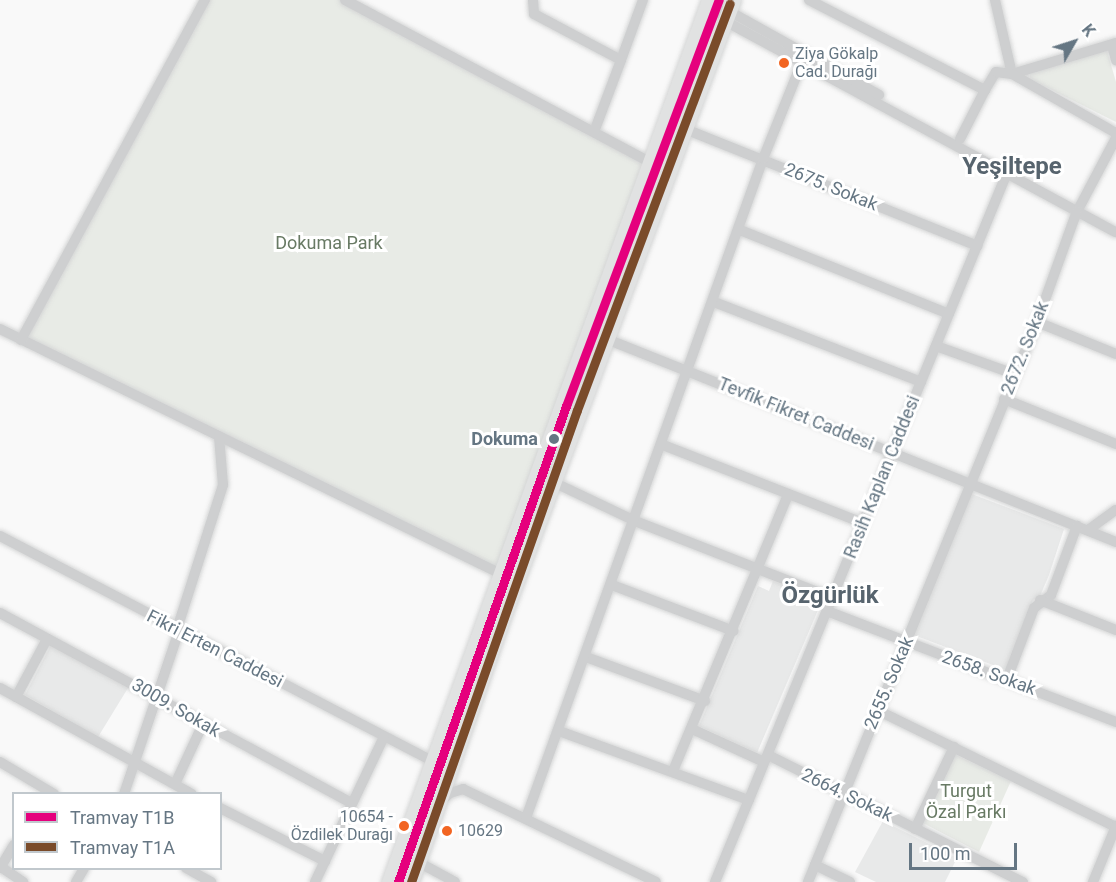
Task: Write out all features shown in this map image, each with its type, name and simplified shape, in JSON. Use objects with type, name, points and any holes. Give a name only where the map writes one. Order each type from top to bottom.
[{"type":"highway","points":[[389,882],[431,760],[584,347],[709,0]]},
{"type":"highway","points":[[411,882],[436,806],[729,11]]},
{"type":"highway","points":[[584,347],[595,341],[609,340]]},
{"type":"street","points":[[21,340],[205,0]]},
{"type":"street","points":[[345,0],[650,162]]},
{"type":"street","points":[[533,0],[534,14],[621,60]]},
{"type":"street","points":[[594,132],[643,0]]},
{"type":"street","points":[[714,0],[802,62],[1007,173],[1116,225]]},
{"type":"street","points":[[809,0],[985,90]]},
{"type":"street","points":[[995,0],[1012,74]]},
{"type":"street","points":[[729,11],[960,139],[1116,232]]},
{"type":"street","points":[[1012,74],[1114,44],[1116,60]]},
{"type":"street","points":[[526,818],[663,446],[686,371],[714,302],[763,159],[802,62]]},
{"type":"street","points":[[960,139],[996,72],[1012,74],[1116,133]]},
{"type":"street","name":"2675. Sokak","points":[[685,129],[977,246]]},
{"type":"street","name":"2672. Sokak","points":[[969,483],[1037,322],[1079,209],[1116,138]]},
{"type":"street","name":"Rasih Kaplan Caddesi","points":[[715,882],[1007,173]]},
{"type":"street","points":[[740,230],[949,314]]},
{"type":"street","points":[[714,302],[921,382]]},
{"type":"street","points":[[1037,322],[1116,354]]},
{"type":"street","points":[[0,329],[499,573]]},
{"type":"street","name":"Tevfik Fikret Caddesi","points":[[609,340],[1116,542]]},
{"type":"street","points":[[936,346],[1014,374]]},
{"type":"street","points":[[1004,399],[1116,444]]},
{"type":"street","points":[[125,792],[136,764],[224,485],[219,436]]},
{"type":"street","points":[[663,446],[863,523]]},
{"type":"street","points":[[555,483],[635,521],[832,598]]},
{"type":"street","name":"2655. Sokak","points":[[808,882],[877,710],[907,643],[969,483]]},
{"type":"street","points":[[673,771],[705,701],[788,495]]},
{"type":"street","points":[[1088,530],[1116,510]]},
{"type":"street","points":[[1007,679],[1040,600],[1051,595],[1077,526]]},
{"type":"street","name":"Fikri Erten Caddesi","points":[[0,536],[431,760]]},
{"type":"street","points":[[612,585],[734,631]]},
{"type":"street","points":[[1040,600],[1116,630]]},
{"type":"street","name":"2658. Sokak","points":[[827,611],[1116,722]]},
{"type":"street","name":"3009. Sokak","points":[[0,614],[158,695],[203,724],[352,803]]},
{"type":"street","points":[[16,697],[47,639]]},
{"type":"street","points":[[585,657],[705,701]]},
{"type":"street","points":[[0,688],[189,792]]},
{"type":"street","points":[[877,710],[1116,827],[1093,882]]},
{"type":"street","points":[[175,784],[203,724]]},
{"type":"street","name":"2664. Sokak","points":[[692,729],[843,793],[1023,882]]},
{"type":"street","points":[[559,731],[749,800]]},
{"type":"street","points":[[315,882],[384,737]]},
{"type":"street","points":[[915,829],[954,747]]},
{"type":"street","points":[[0,762],[48,792]]},
{"type":"street","points":[[436,806],[450,793],[463,789],[656,882]]},
{"type":"street","points":[[222,809],[325,861]]},
{"type":"street","points":[[12,848],[0,868],[23,882]]},
{"type":"street","points":[[417,862],[455,882]]},
{"type":"street","points":[[815,865],[850,882]]},
{"type":"street","points":[[198,879],[211,882]]},
{"type":"shaded area","points":[[969,493],[1064,529],[1049,575],[1040,596],[1033,600],[1006,670],[914,635]]},
{"type":"shaded area","points":[[773,581],[801,591],[818,610],[757,753],[699,726],[758,586],[769,591]]},
{"type":"shaded area","points":[[51,645],[128,688],[98,737],[25,695]]},
{"type":"shaded area","points":[[883,821],[957,858],[945,882],[876,882],[855,872]]},
{"type":"green space","name":"Dokuma Park","points":[[205,0],[345,0],[650,162],[499,573],[21,340]]},
{"type":"green space","points":[[1107,51],[1116,82],[1116,122],[1030,79],[1030,73]]},
{"type":"green space","name":"Turgut Özal Parkı","points":[[954,754],[1011,781],[979,852],[921,822]]},
{"type":"tram line","name":"T1B","points":[[398,882],[566,406],[719,0]]},
{"type":"tram line","name":"T1A","points":[[411,882],[577,410],[730,4]]},
{"type":"place","name":"Ziya Gökalp Cad. Durağı","points":[[784,63]]},
{"type":"place","name":"Dokuma","points":[[554,439]]},
{"type":"place","name":"10654 - Özdilek Durağı","points":[[404,826]]},
{"type":"place","name":"10629","points":[[447,831]]},
{"type":"district","name":"Yeşiltepe","points":[[1012,167]]},
{"type":"district","name":"Özgürlük","points":[[830,596]]}]
